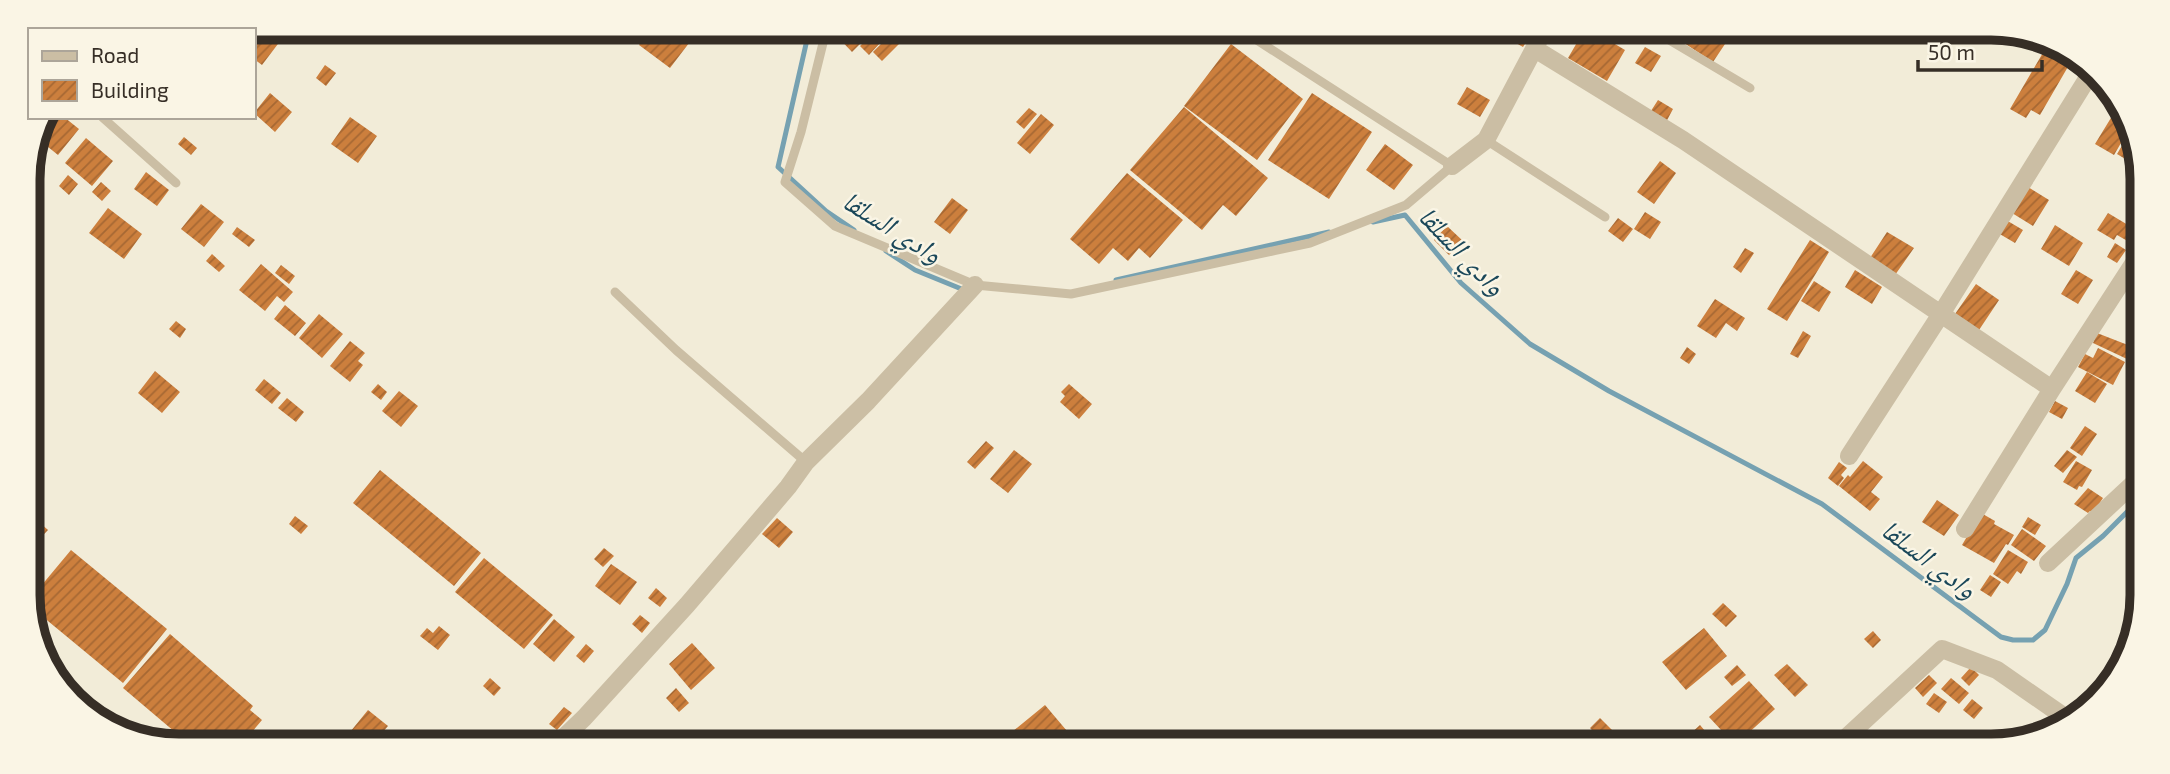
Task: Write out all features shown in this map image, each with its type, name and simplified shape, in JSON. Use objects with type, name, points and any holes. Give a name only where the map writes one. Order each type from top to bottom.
[{"type":"street","points":[[1452,166],[1486,140],[1539,41],[2052,389]]},
{"type":"street","points":[[1849,456],[2087,79]]},
{"type":"street","points":[[1965,529],[2130,269]]},
{"type":"street","points":[[567,734],[687,605],[788,487],[806,462],[868,401],[975,285]]},
{"type":"street","points":[[2048,563],[2130,487]]},
{"type":"street","points":[[1851,733],[1942,649],[1997,670],[2061,714]]},
{"type":"lane","points":[[824,40],[801,132],[785,182],[835,226],[975,285],[1071,294],[1310,243],[1406,205],[1452,166],[1257,40]]},
{"type":"lane","points":[[1669,40],[1750,88]]},
{"type":"lane","points":[[104,119],[176,183]]},
{"type":"lane","points":[[1486,140],[1605,217]]},
{"type":"lane","points":[[615,292],[676,350],[806,462]]},
{"type":"building","points":[[256,40],[281,40],[262,65],[256,60]]},
{"type":"building","points":[[643,40],[691,40],[670,68],[639,45]]},
{"type":"building","points":[[841,40],[864,40],[852,52]]},
{"type":"building","points":[[866,40],[883,40],[869,55],[860,46]]},
{"type":"building","points":[[885,40],[901,42],[882,61],[873,52]]},
{"type":"building","points":[[1511,40],[1527,40],[1523,47]]},
{"type":"building","points":[[1578,40],[1608,40],[1625,50],[1607,81],[1568,58]]},
{"type":"building","points":[[1686,40],[1728,40],[1713,62],[1684,43]]},
{"type":"building","points":[[1231,44],[1303,99],[1257,160],[1184,106]]},
{"type":"building","points":[[1645,47],[1661,56],[1651,72],[1635,63]]},
{"type":"building","points":[[2044,51],[2069,65],[2040,115],[2031,110],[2026,118],[2010,109]]},
{"type":"building","points":[[325,65],[336,73],[326,86],[316,78]]},
{"type":"building","points":[[1467,87],[1490,100],[1480,117],[1457,104]]},
{"type":"building","points":[[270,93],[292,112],[275,132],[256,115],[256,110]]},
{"type":"building","points":[[1312,93],[1372,132],[1329,199],[1268,160]]},
{"type":"building","points":[[1658,100],[1673,109],[1665,124],[1649,114]]},
{"type":"building","points":[[1184,107],[1268,178],[1236,216],[1223,205],[1202,230],[1130,170]]},
{"type":"building","points":[[1029,108],[1037,114],[1024,129],[1016,122]]},
{"type":"building","points":[[1041,114],[1054,125],[1030,154],[1017,143]]},
{"type":"building","points":[[2113,114],[2123,139],[2114,155],[2095,144]]},
{"type":"building","points":[[350,117],[377,136],[358,163],[331,144]]},
{"type":"building","points":[[54,119],[66,119],[79,129],[58,155],[45,145]]},
{"type":"building","points":[[184,137],[197,148],[191,155],[178,144]]},
{"type":"building","points":[[86,138],[113,161],[92,186],[65,163]]},
{"type":"building","points":[[2124,142],[2129,161],[2117,154]]},
{"type":"building","points":[[1385,144],[1413,165],[1394,190],[1366,170]]},
{"type":"building","points":[[1660,161],[1676,173],[1654,204],[1637,192]]},
{"type":"building","points":[[146,172],[169,190],[157,206],[134,189]]},
{"type":"building","points":[[1127,173],[1183,220],[1150,258],[1139,248],[1128,261],[1113,248],[1099,264],[1070,239]]},
{"type":"building","points":[[68,175],[78,184],[69,195],[59,186]]},
{"type":"building","points":[[101,182],[111,191],[102,201],[92,192]]},
{"type":"building","points":[[2028,187],[2049,200],[2033,226],[2012,213]]},
{"type":"building","points":[[952,198],[968,210],[950,234],[934,222]]},
{"type":"building","points":[[201,204],[224,222],[204,247],[181,229]]},
{"type":"building","points":[[108,208],[142,234],[124,259],[89,233]]},
{"type":"building","points":[[1645,212],[1661,222],[1650,239],[1634,229]]},
{"type":"building","points":[[2108,213],[2130,226],[2130,242],[2117,235],[2114,240],[2097,230]]},
{"type":"building","points":[[1618,218],[1633,229],[1623,242],[1608,231]]},
{"type":"building","points":[[2006,220],[2023,230],[2015,243],[1998,233]]},
{"type":"building","points":[[2055,225],[2083,243],[2069,266],[2041,249]]},
{"type":"building","points":[[1447,226],[1463,241],[1449,255],[1434,240]]},
{"type":"building","points":[[237,227],[255,240],[249,247],[232,234]]},
{"type":"building","points":[[1887,232],[1914,248],[1895,275],[1870,258]]},
{"type":"building","points":[[1810,240],[1829,252],[1787,321],[1767,309]]},
{"type":"building","points":[[2115,243],[2126,250],[2117,263],[2107,257]]},
{"type":"building","points":[[1745,248],[1754,253],[1741,273],[1733,267]]},
{"type":"building","points":[[212,254],[225,266],[219,272],[206,261]]},
{"type":"building","points":[[261,264],[293,292],[284,302],[277,296],[265,311],[239,290]]},
{"type":"building","points":[[281,265],[295,276],[289,284],[275,273]]},
{"type":"building","points":[[1855,270],[1882,287],[1872,304],[1845,287]]},
{"type":"building","points":[[2076,270],[2093,280],[2078,304],[2061,294]]},
{"type":"building","points":[[1814,281],[1831,292],[1819,312],[1801,301]]},
{"type":"building","points":[[1976,284],[1999,300],[1979,330],[1955,314]]},
{"type":"building","points":[[1715,299],[1745,318],[1737,331],[1726,323],[1716,338],[1697,326]]},
{"type":"building","points":[[285,305],[306,323],[295,336],[274,319]]},
{"type":"building","points":[[319,314],[343,334],[322,358],[299,338]]},
{"type":"building","points":[[176,321],[186,329],[180,338],[169,329]]},
{"type":"building","points":[[1803,331],[1811,336],[1798,358],[1790,354]]},
{"type":"building","points":[[2097,333],[2130,346],[2130,353],[2127,359],[2093,343]]},
{"type":"building","points":[[350,341],[365,353],[358,361],[363,365],[350,382],[330,366]]},
{"type":"building","points":[[1687,347],[1696,354],[1689,364],[1680,358]]},
{"type":"building","points":[[2098,348],[2125,362],[2113,385],[2078,367],[2085,354],[2093,358]]},
{"type":"building","points":[[155,371],[180,392],[162,413],[138,393]]},
{"type":"building","points":[[2087,372],[2107,384],[2095,403],[2075,391]]},
{"type":"building","points":[[264,379],[281,393],[272,404],[255,390]]},
{"type":"building","points":[[378,384],[387,392],[381,400],[371,392]]},
{"type":"building","points":[[1069,384],[1092,404],[1079,419],[1060,402],[1065,396],[1061,392]]},
{"type":"building","points":[[399,391],[418,406],[401,427],[382,411]]},
{"type":"building","points":[[287,398],[304,412],[296,422],[278,408]]},
{"type":"building","points":[[2055,401],[2068,408],[2062,419],[2049,412]]},
{"type":"building","points":[[2085,426],[2097,434],[2082,456],[2070,448]]},
{"type":"building","points":[[986,441],[994,448],[975,469],[967,462]]},
{"type":"building","points":[[1014,450],[1032,464],[1008,493],[990,479]]},
{"type":"building","points":[[2067,450],[2077,457],[2063,473],[2054,466]]},
{"type":"building","points":[[1863,461],[1883,477],[1871,492],[1880,499],[1870,511],[1839,486]]},
{"type":"building","points":[[2076,461],[2092,470],[2082,487],[2079,486],[2077,490],[2063,482]]},
{"type":"building","points":[[1839,462],[1847,468],[1841,475],[1844,478],[1838,486],[1828,478]]},
{"type":"building","points":[[380,470],[481,553],[454,586],[353,503]]},
{"type":"building","points":[[2088,488],[2103,498],[2093,513],[2088,513],[2074,504]]},
{"type":"building","points":[[1937,500],[1959,515],[1944,536],[1922,522]]},
{"type":"building","points":[[1981,513],[2014,535],[1994,563],[1962,545]]},
{"type":"building","points":[[295,516],[308,526],[301,534],[289,524]]},
{"type":"building","points":[[2028,517],[2041,525],[2035,535],[2022,527]]},
{"type":"building","points":[[777,518],[793,532],[779,548],[762,534]]},
{"type":"building","points":[[40,523],[48,530],[40,538]]},
{"type":"building","points":[[2022,529],[2046,546],[2034,561],[2011,545]]},
{"type":"building","points":[[604,548],[614,556],[603,567],[594,559]]},
{"type":"building","points":[[71,550],[167,629],[123,683],[42,616],[40,587]]},
{"type":"building","points":[[2008,550],[2028,562],[2021,574],[2017,571],[2008,584],[1993,574]]},
{"type":"building","points":[[484,558],[553,615],[524,649],[455,592]]},
{"type":"building","points":[[611,564],[637,582],[620,605],[595,586]]},
{"type":"building","points":[[1990,575],[2001,582],[1991,597],[1980,590]]},
{"type":"building","points":[[656,588],[667,598],[660,607],[648,598]]},
{"type":"building","points":[[1723,603],[1737,616],[1726,627],[1712,614]]},
{"type":"building","points":[[640,615],[650,623],[642,633],[632,624]]},
{"type":"building","points":[[554,619],[575,637],[554,662],[533,644]]},
{"type":"building","points":[[439,626],[450,635],[438,650],[420,636],[427,628],[433,633]]},
{"type":"building","points":[[1704,628],[1727,656],[1686,690],[1662,662]]},
{"type":"building","points":[[1873,631],[1881,640],[1873,648],[1864,639]]},
{"type":"building","points":[[170,634],[253,706],[250,710],[262,720],[250,734],[177,734],[123,688]]},
{"type":"building","points":[[692,643],[715,668],[691,690],[669,664]]},
{"type":"building","points":[[586,644],[594,651],[584,663],[576,656]]},
{"type":"building","points":[[1787,664],[1808,685],[1795,697],[1774,675]]},
{"type":"building","points":[[1737,665],[1746,675],[1732,686],[1724,677]]},
{"type":"building","points":[[1971,667],[1979,675],[1969,686],[1961,678]]},
{"type":"building","points":[[1929,675],[1937,683],[1923,697],[1915,688]]},
{"type":"building","points":[[490,678],[501,688],[494,696],[483,686]]},
{"type":"building","points":[[1951,678],[1969,693],[1959,704],[1941,689]]},
{"type":"building","points":[[1749,681],[1775,709],[1748,733],[1724,733],[1709,717]]},
{"type":"building","points":[[676,688],[689,703],[679,712],[666,698]]},
{"type":"building","points":[[1934,693],[1947,702],[1939,713],[1926,704]]},
{"type":"building","points":[[1972,699],[1983,708],[1974,719],[1963,710]]},
{"type":"building","points":[[1045,705],[1067,731],[1064,734],[1010,734]]},
{"type":"building","points":[[564,707],[572,713],[557,730],[549,724]]},
{"type":"building","points":[[368,710],[388,726],[381,734],[349,734]]},
{"type":"building","points":[[1600,718],[1615,733],[1595,733],[1590,728]]},
{"type":"building","points":[[1700,725],[1707,733],[1691,733]]},
{"type":"waterway","name":"وادي السلقا","points":[[807,40],[778,167],[826,211],[854,230]]},
{"type":"waterway","name":"وادي السلقا","points":[[1373,222],[1405,215],[1461,283],[1530,344],[1609,391],[1822,504],[2001,637],[2033,640],[2045,630],[2076,558],[2130,509]]},
{"type":"waterway","name":"وادي السلقا","points":[[1116,280],[1329,232]]},
{"type":"waterway","name":"وادي السلقا","points":[[886,251],[915,270],[964,290]]}]
